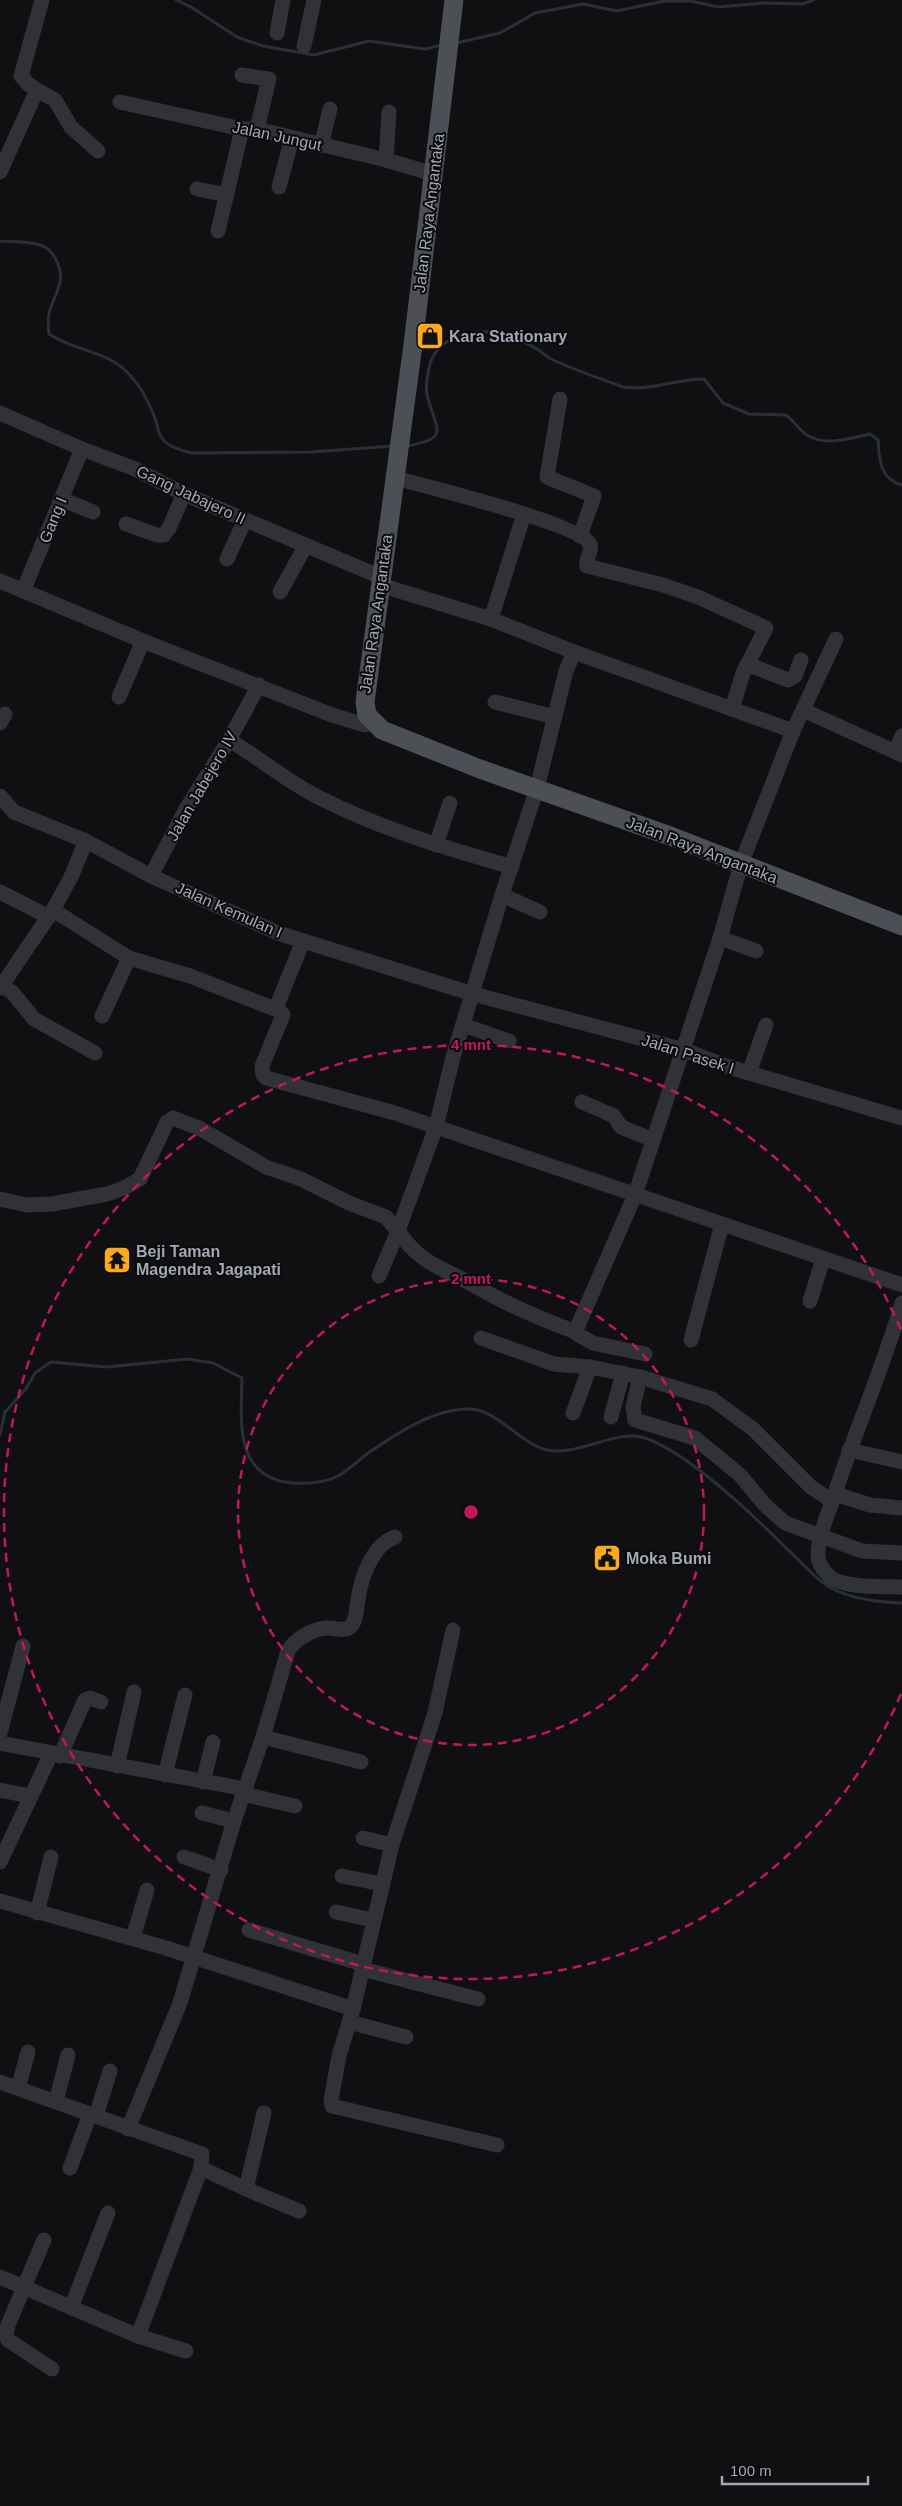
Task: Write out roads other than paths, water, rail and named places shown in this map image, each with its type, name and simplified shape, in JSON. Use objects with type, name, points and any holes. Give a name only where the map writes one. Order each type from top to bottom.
[{"type":"main road","name":"Jalan Raya Angantaka","points":[[454,0],[402,469],[381,581],[364,702],[367,715],[382,730],[472,766],[537,788],[902,926]]},
{"type":"street","points":[[42,0],[21,71],[23,80],[55,100],[71,128],[98,151]]},
{"type":"street","points":[[277,33],[283,0]]},
{"type":"street","points":[[304,46],[314,0]]},
{"type":"street","points":[[242,75],[269,79],[258,129]]},
{"type":"street","points":[[0,172],[37,90]]},
{"type":"street","name":"Jalan Jungut","points":[[120,102],[242,129],[258,129],[321,146],[386,160],[434,174]]},
{"type":"street","points":[[321,146],[330,109]]},
{"type":"street","points":[[386,160],[389,112]]},
{"type":"street","points":[[218,231],[242,129]]},
{"type":"street","points":[[279,187],[292,138]]},
{"type":"street","points":[[197,189],[227,196]]},
{"type":"street","points":[[560,399],[547,477],[594,496],[585,541],[587,566],[663,585],[689,594],[766,628],[747,664],[732,709]]},
{"type":"street","name":"Gang Jabajero II","points":[[0,413],[82,449],[133,468],[184,494],[306,545],[381,581],[492,619],[574,652],[793,731]]},
{"type":"street","name":"Gang I","points":[[23,591],[82,449]]},
{"type":"street","points":[[402,469],[524,514],[585,541]]},
{"type":"street","points":[[126,524],[157,535],[164,535],[184,494]]},
{"type":"street","points":[[61,499],[93,512]]},
{"type":"street","points":[[492,619],[524,514]]},
{"type":"street","points":[[227,559],[245,520]]},
{"type":"street","points":[[280,592],[306,545]]},
{"type":"street","points":[[0,581],[256,691],[346,720],[364,724],[372,722]]},
{"type":"street","points":[[576,1332],[635,1195],[720,938],[741,864],[793,731],[836,639]]},
{"type":"street","points":[[119,697],[143,641]]},
{"type":"street","points":[[379,1276],[398,1231],[436,1128],[452,1057],[537,788],[566,671],[574,652]]},
{"type":"street","points":[[747,664],[788,680],[795,676],[801,660]]},
{"type":"street","name":"Jalan Jabejero IV","points":[[152,876],[186,809],[229,740],[256,691]]},
{"type":"street","points":[[494,702],[554,718]]},
{"type":"street","points":[[803,710],[899,753],[902,736]]},
{"type":"street","points":[[229,740],[281,777],[317,797],[384,826],[436,845],[512,867]]},
{"type":"street","name":"Jalan Kemulan I","points":[[0,796],[14,812],[86,841],[152,876],[278,933],[473,994]]},
{"type":"street","points":[[436,845],[450,802]]},
{"type":"street","points":[[86,841],[72,877],[52,913],[0,986],[17,998],[34,1019],[95,1053]]},
{"type":"street","points":[[0,892],[52,913],[129,958],[190,976],[276,1008],[283,1015],[262,1066],[262,1075],[266,1078],[395,1113],[902,1285]]},
{"type":"street","points":[[502,895],[540,912]]},
{"type":"street","points":[[720,938],[756,951]]},
{"type":"street","points":[[276,1008],[303,941]]},
{"type":"street","points":[[102,1016],[129,958]]},
{"type":"street","name":"Jalan Pasek I","points":[[473,994],[682,1049],[749,1073],[902,1118]]},
{"type":"street","points":[[463,1025],[509,1041]]},
{"type":"street","points":[[749,1073],[766,1025]]},
{"type":"street","points":[[582,1102],[614,1116],[621,1126],[653,1140]]},
{"type":"street","points":[[0,1198],[27,1205],[52,1204],[107,1194],[124,1188],[140,1179],[159,1136],[167,1122],[173,1118],[199,1128],[266,1167],[302,1179],[349,1203],[386,1217],[408,1246],[421,1258],[450,1275],[538,1319],[576,1332],[593,1343],[645,1354]]},
{"type":"street","points":[[691,1340],[722,1224]]},
{"type":"street","points":[[810,1302],[823,1258]]},
{"type":"street","points":[[902,1303],[885,1360],[849,1450],[821,1536],[819,1563],[828,1576],[842,1583],[902,1587]]},
{"type":"street","points":[[481,1338],[554,1364],[590,1367],[622,1373],[712,1399],[753,1428],[811,1487],[837,1488],[870,1505],[902,1508]]},
{"type":"street","points":[[573,1413],[590,1367]]},
{"type":"street","points":[[611,1417],[622,1373]]},
{"type":"street","points":[[640,1377],[633,1407],[635,1420],[695,1438],[740,1475],[764,1504],[780,1519],[862,1551],[902,1553]]},
{"type":"street","points":[[849,1450],[902,1462]]},
{"type":"street","points":[[128,2129],[180,2003],[234,1821],[264,1737],[292,1644],[321,1628],[346,1630],[350,1627],[355,1618],[359,1590],[379,1545],[395,1537]]},
{"type":"street","points":[[453,1630],[435,1713],[392,1845],[351,2016],[339,2056],[331,2100],[332,2106],[497,2145]]},
{"type":"street","points":[[0,1733],[23,1646]]},
{"type":"street","points":[[117,1766],[134,1692]]},
{"type":"street","points":[[165,1775],[185,1695]]},
{"type":"street","points":[[0,1862],[30,1796],[56,1755],[85,1700],[90,1698],[101,1702]]},
{"type":"street","points":[[264,1737],[361,1762]]},
{"type":"street","points":[[203,1782],[213,1742]]},
{"type":"street","points":[[0,1743],[203,1782],[295,1806]]},
{"type":"street","points":[[0,1790],[30,1796]]},
{"type":"street","points":[[202,1813],[234,1821]]},
{"type":"street","points":[[363,1838],[392,1845]]},
{"type":"street","points":[[37,1913],[52,1857]]},
{"type":"street","points":[[184,1858],[221,1870]]},
{"type":"street","points":[[342,1876],[382,1884]]},
{"type":"street","points":[[133,1938],[147,1890]]},
{"type":"street","points":[[0,1901],[37,1913],[133,1938],[193,1957],[406,2037]]},
{"type":"street","points":[[336,1912],[373,1920]]},
{"type":"street","points":[[249,1930],[363,1967],[478,1999]]},
{"type":"street","points":[[18,2088],[28,2052]]},
{"type":"street","points":[[56,2100],[68,2055]]},
{"type":"street","points":[[70,2168],[110,2071]]},
{"type":"street","points":[[0,2082],[56,2100],[128,2129],[201,2152],[203,2158],[201,2168],[138,2336]]},
{"type":"street","points":[[246,2189],[264,2113]]},
{"type":"street","points":[[201,2168],[299,2211]]},
{"type":"street","points":[[71,2308],[108,2213]]},
{"type":"street","points":[[44,2240],[6,2335],[8,2340],[52,2369]]},
{"type":"street","points":[[0,2277],[138,2336],[186,2351]]},
{"type":"waterway","points":[[176,0],[191,7],[237,37],[263,46],[314,55],[369,41],[425,49],[442,45]]},
{"type":"waterway","points":[[456,43],[500,33],[535,13],[583,4],[617,11],[664,1],[691,1],[718,7],[765,3],[802,4],[814,0]]},
{"type":"waterway","points":[[0,241],[38,244],[52,253],[60,269],[60,281],[49,314],[49,334],[59,340],[109,359],[127,372],[147,400],[161,437],[171,446],[191,453],[311,452],[394,446]]},
{"type":"waterway","points":[[405,446],[430,440],[437,430],[426,387],[430,364],[436,352],[445,343],[457,337],[480,332],[491,332],[513,337],[537,349],[551,359],[623,387],[633,388],[704,379],[723,403],[749,414],[786,415],[804,433],[814,439],[830,441],[870,434],[878,440],[880,461],[885,473],[889,478],[902,485]]},
{"type":"waterway","points":[[0,1435],[5,1412],[26,1389],[35,1373],[51,1362],[106,1367],[188,1359],[213,1363],[242,1378],[242,1430],[245,1446],[251,1459],[260,1471],[274,1479],[293,1483],[316,1482],[338,1476],[403,1430],[429,1417],[456,1410],[470,1409],[480,1411],[498,1420],[534,1445],[556,1451],[569,1450],[621,1437],[645,1438],[681,1457],[719,1486],[816,1577],[830,1587],[845,1594],[861,1598],[902,1603]]},
{"type":"place","name":"Kara Stationary","points":[[430,336]]},
{"type":"place","name":"Beji Taman Magendra Jagapati","points":[[117,1260]]},
{"type":"place","name":"Moka Bumi","points":[[607,1558]]}]
